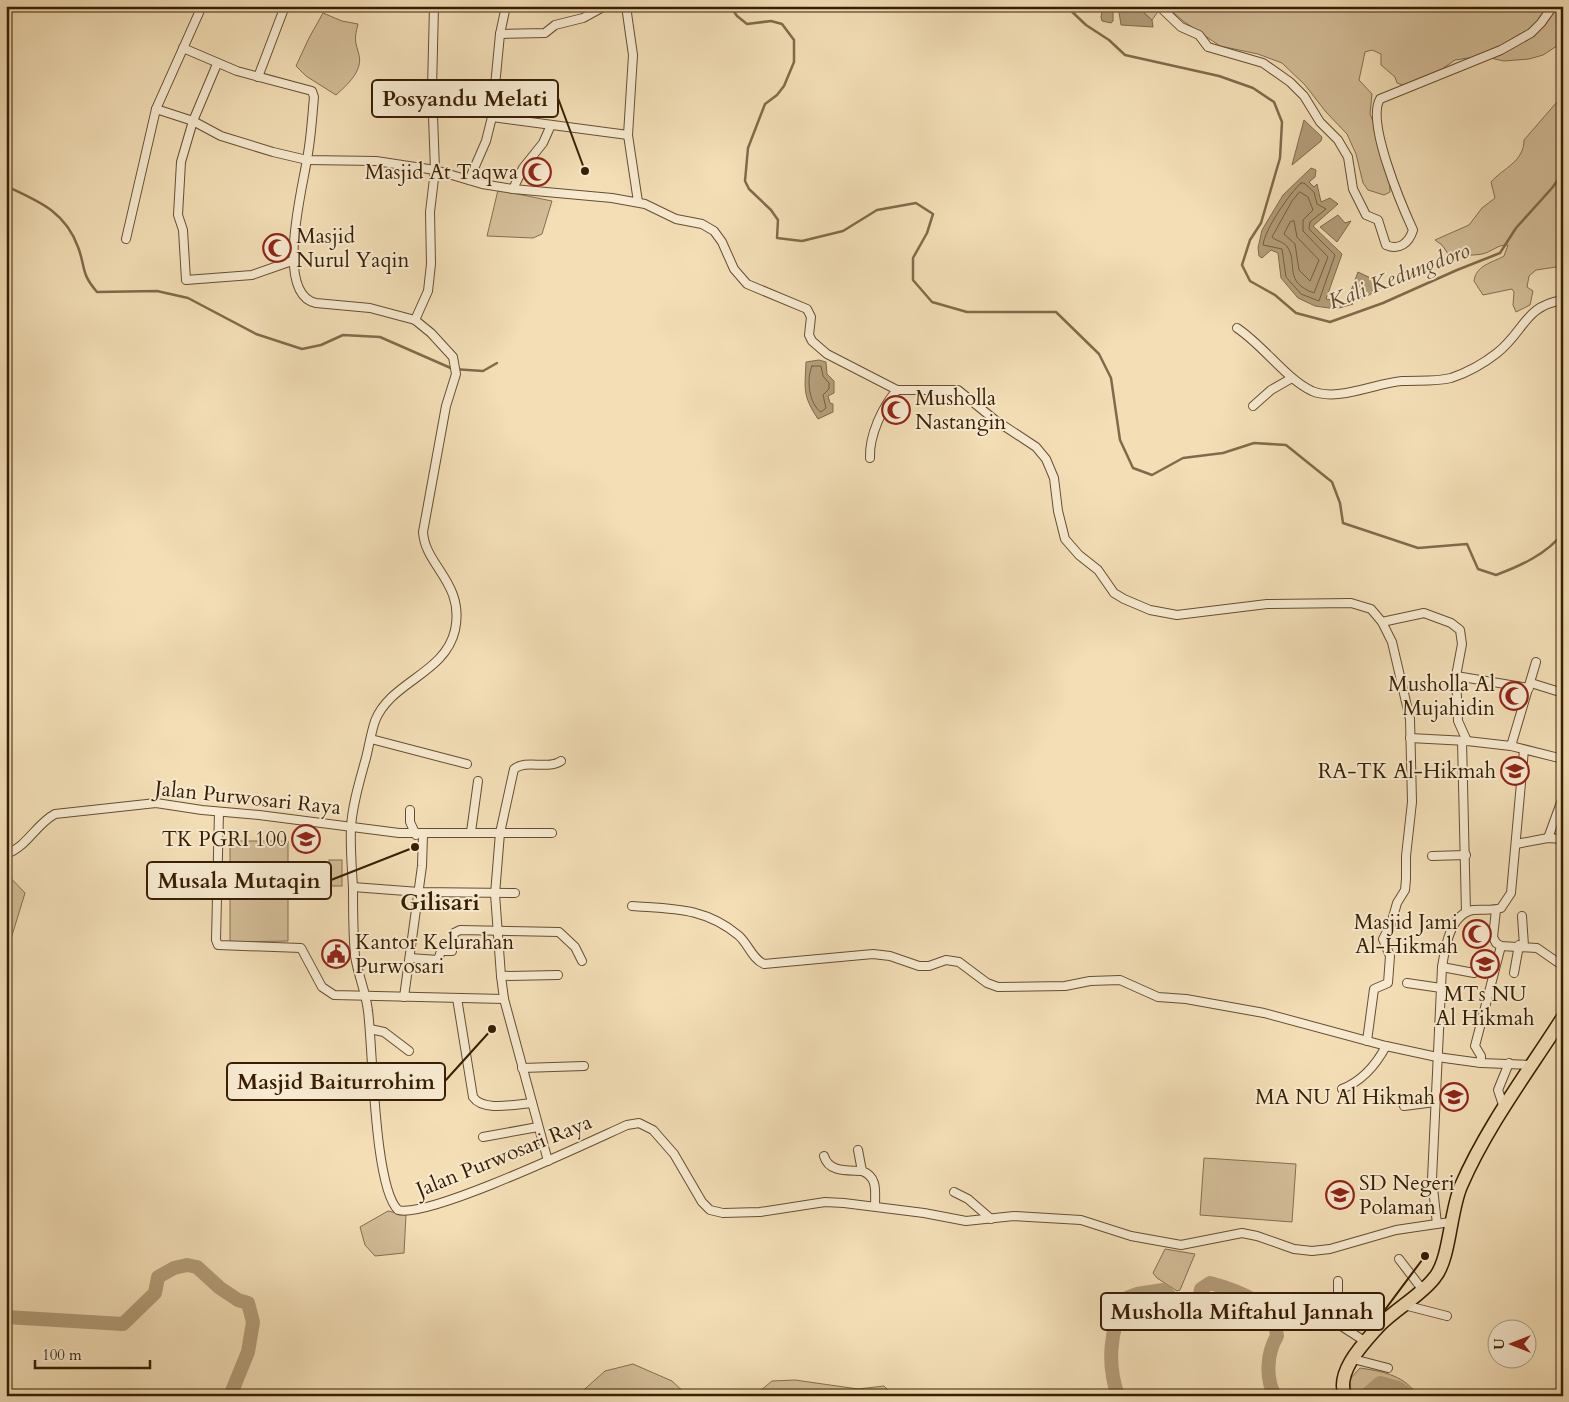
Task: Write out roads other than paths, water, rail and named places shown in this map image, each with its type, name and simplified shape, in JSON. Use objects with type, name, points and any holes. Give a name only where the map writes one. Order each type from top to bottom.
[{"type":"main road","points":[[1344,1396],[1343,1382],[1353,1359],[1366,1342],[1402,1304],[1429,1283],[1442,1264],[1450,1222],[1461,1186],[1504,1108],[1563,1017]]},
{"type":"street","points":[[126,239],[156,109],[202,6]]},
{"type":"street","points":[[258,77],[286,6]]},
{"type":"street","points":[[415,320],[428,291],[431,264],[430,206],[434,170],[432,89],[434,6]]},
{"type":"street","points":[[469,180],[486,141],[492,117],[500,34],[506,6]]},
{"type":"street","points":[[500,34],[545,33],[555,25],[584,18],[604,6]]},
{"type":"street","points":[[626,6],[633,55],[628,135],[638,202]]},
{"type":"street","points":[[1159,6],[1180,27],[1199,35],[1208,47],[1263,63],[1290,82],[1304,96],[1320,122],[1338,140],[1348,157],[1353,189],[1366,215],[1378,220],[1386,245],[1392,248],[1403,245],[1410,240],[1412,230],[1388,168],[1377,118],[1377,103],[1380,99],[1501,50],[1531,33],[1554,6]]},
{"type":"street","points":[[183,48],[217,64],[312,91],[314,97],[307,160],[299,195],[292,262],[302,292],[310,302],[370,308],[391,312],[415,320],[442,344],[455,362],[456,374],[446,406],[423,532],[426,546],[450,586],[456,606],[455,628],[451,644],[438,661],[398,692],[380,712],[371,739],[351,827],[420,835],[471,832],[552,833]]},
{"type":"street","points":[[217,64],[193,121],[181,162],[178,214],[182,230],[186,280],[252,275],[292,262]]},
{"type":"street","points":[[156,109],[193,121],[221,136],[307,160],[376,162],[434,170],[512,189],[638,202],[676,219],[702,224],[714,231],[722,242],[734,268],[747,284],[807,309],[811,317],[809,336],[818,348],[897,390],[958,390],[995,420],[1036,447],[1046,459],[1054,478],[1064,539],[1078,555],[1098,570],[1114,593],[1124,599],[1155,612],[1177,615],[1267,604],[1351,602],[1371,609],[1382,622],[1398,662],[1410,719],[1412,802],[1406,885],[1395,907],[1390,928],[1383,939],[1390,956],[1388,983],[1374,989],[1367,1041]]},
{"type":"street","points":[[492,117],[628,135]]},
{"type":"street","points":[[512,189],[523,168],[543,143],[550,125]]},
{"type":"street","points":[[1237,328],[1255,340],[1292,378],[1315,392],[1324,394],[1349,392],[1401,381],[1448,379],[1485,362],[1502,350],[1539,306],[1563,300]]},
{"type":"street","points":[[1253,406],[1271,390],[1292,378]]},
{"type":"street","points":[[870,458],[875,430],[887,405],[897,390]]},
{"type":"street","points":[[1382,622],[1416,613],[1431,614],[1454,624],[1460,630],[1462,644],[1456,676],[1458,722],[1464,741],[1466,912],[1452,930],[1442,967],[1432,1179],[1437,1224]]},
{"type":"street","points":[[1511,746],[1536,662]]},
{"type":"street","points":[[1456,676],[1530,686],[1563,693]]},
{"type":"street","points":[[1410,738],[1511,746],[1563,759]]},
{"type":"street","points":[[371,739],[468,764]]},
{"type":"street","points":[[1466,912],[1496,910],[1504,905],[1511,893],[1524,750]]},
{"type":"street","points":[[548,1161],[504,999],[496,894],[500,833],[515,768],[556,764],[561,761]]},
{"type":"street","points":[[471,832],[478,781]]},
{"type":"street","points":[[1548,838],[1563,797]]},
{"type":"street","name":"Jalan Purwosari Raya","points":[[6,854],[23,844],[48,817],[55,814],[156,802],[219,812],[351,827],[355,956],[365,997],[370,1029],[375,1106],[386,1184],[391,1200],[398,1210],[407,1212],[424,1208],[548,1161],[627,1125],[644,1124],[653,1130],[668,1147],[702,1202],[710,1210],[732,1214],[825,1202],[875,1206]]},
{"type":"street","points":[[404,997],[419,892],[420,835],[410,822],[410,810]]},
{"type":"street","points":[[219,812],[216,940],[218,945],[301,948],[326,990],[334,995],[504,999]]},
{"type":"street","points":[[1516,844],[1548,838],[1563,839]]},
{"type":"street","points":[[1432,856],[1466,855]]},
{"type":"street","points":[[353,887],[419,892],[515,893]]},
{"type":"street","points":[[632,906],[669,907],[701,914],[739,936],[764,964],[873,954],[890,956],[920,966],[929,966],[946,960],[959,962],[987,984],[998,987],[1064,986],[1090,981],[1120,980],[1158,997],[1186,999],[1264,1013],[1386,1046],[1437,1057],[1481,1063],[1532,1065]]},
{"type":"street","points":[[1496,910],[1493,937],[1502,946],[1522,946],[1540,949],[1563,966]]},
{"type":"street","points":[[1514,973],[1522,946],[1522,916]]},
{"type":"street","points":[[410,958],[438,960],[441,951],[452,951],[454,933],[458,930],[559,932],[575,947],[581,955],[582,961]]},
{"type":"street","points":[[1481,1063],[1481,1056],[1475,1046],[1502,946]]},
{"type":"street","points":[[1442,967],[1474,973]]},
{"type":"street","points":[[501,976],[558,975]]},
{"type":"street","points":[[1407,983],[1441,988]]},
{"type":"street","points":[[457,998],[473,1098],[476,1102],[487,1105],[532,1103]]},
{"type":"street","points":[[370,1029],[384,1032],[409,1051]]},
{"type":"street","points":[[1342,1089],[1353,1084],[1372,1068],[1386,1046]]},
{"type":"street","points":[[1504,1108],[1498,1090],[1509,1063]]},
{"type":"street","points":[[522,1068],[584,1066]]},
{"type":"street","points":[[1404,1106],[1435,1102]]},
{"type":"street","points":[[483,1137],[538,1126]]},
{"type":"street","points":[[858,1150],[862,1171]]},
{"type":"street","points":[[824,1156],[827,1164],[832,1168],[869,1173],[874,1181],[875,1206],[966,1221],[1014,1216],[1081,1220],[1131,1236],[1181,1245],[1242,1233],[1257,1236],[1294,1249],[1312,1251],[1396,1230],[1450,1222]]},
{"type":"street","points":[[954,1192],[968,1199],[991,1219]]},
{"type":"street","points":[[1399,1259],[1429,1283]]},
{"type":"street","points":[[1338,1281],[1338,1321],[1340,1327],[1366,1342]]},
{"type":"street","points":[[1402,1304],[1448,1316]]},
{"type":"street","points":[[1353,1359],[1388,1368]]},
{"type":"water","points":[[1103,6],[1113,6],[1113,21],[1111,23],[1102,21]]},
{"type":"water","points":[[1118,6],[1136,6],[1152,20],[1153,27],[1121,25]]},
{"type":"water","points":[[1304,120],[1322,137],[1321,141],[1292,165]]},
{"type":"water","points":[[1311,168],[1316,170],[1315,177],[1309,182],[1314,187],[1317,184],[1321,202],[1330,198],[1338,204],[1313,226],[1342,254],[1326,299],[1353,304],[1336,309],[1315,306],[1298,298],[1281,278],[1278,253],[1271,250],[1262,258],[1259,256],[1258,248],[1262,230],[1283,195]]},
{"type":"water","points":[[1338,215],[1345,223],[1351,221],[1337,242],[1320,227]]},
{"type":"water","points":[[1358,272],[1381,283],[1383,287],[1362,299],[1349,296]]},
{"type":"water","points":[[819,360],[826,362],[827,374],[834,381],[834,393],[828,396],[830,403],[833,404],[833,412],[818,419],[807,398],[805,379],[806,362]]},
{"type":"waterway","points":[[730,6],[737,16],[747,24],[771,21],[782,24],[794,40],[794,62],[784,86],[777,95],[765,104],[748,148],[745,181],[749,189],[771,210],[778,220],[777,238],[802,241],[843,231],[877,210],[916,203],[933,214],[927,233],[913,258],[913,280],[932,302],[967,312],[1056,312],[1099,354],[1111,378],[1120,440],[1133,468],[1152,475],[1183,458],[1223,453],[1254,443],[1286,445],[1332,482],[1340,503],[1343,523],[1418,548],[1467,544],[1478,569],[1496,575],[1524,563],[1541,553],[1563,533]]},
{"type":"waterway","name":"Kali Kedungdoro","points":[[1066,6],[1086,25],[1109,40],[1125,55],[1219,76],[1253,88],[1274,102],[1282,122],[1280,158],[1261,223],[1250,240],[1242,265],[1250,281],[1275,295],[1296,313],[1330,322],[1383,303],[1500,253],[1516,228],[1563,173]]},
{"type":"waterway","points":[[6,186],[39,202],[66,224],[78,247],[86,275],[97,292],[157,291],[188,298],[256,334],[302,349],[321,345],[343,335],[380,337],[453,369],[483,371],[497,363]]},
{"type":"waterway","points":[[6,1317],[123,1324],[155,1293],[158,1277],[174,1268],[187,1265],[197,1267],[220,1288],[238,1300],[248,1303],[253,1322],[248,1352],[230,1396]]},
{"type":"waterway","points":[[1118,1396],[1114,1383],[1111,1359],[1113,1335],[1124,1299],[1137,1294],[1163,1290],[1175,1301],[1182,1312],[1192,1314],[1198,1305],[1201,1289],[1210,1283],[1243,1294],[1253,1300],[1262,1307],[1275,1325],[1277,1336],[1271,1350],[1268,1366],[1275,1396]]},
{"type":"waterway","points":[[1365,1396],[1380,1383],[1398,1388],[1410,1396]]},
{"type":"place","name":"Posyandu Melati","points":[[585,171]]},
{"type":"place","name":"Masjid At Taqwa","points":[[537,172]]},
{"type":"place","name":"Masjid Nurul Yaqin","points":[[277,248]]},
{"type":"place","name":"Musholla Nastangin","points":[[896,410]]},
{"type":"place","name":"Musholla Al Mujahidin","points":[[1514,696]]},
{"type":"place","name":"RA-TK Al-Hikmah","points":[[1515,771]]},
{"type":"place","name":"TK PGRI 100","points":[[306,839]]},
{"type":"place","name":"Musala Mutaqin","points":[[415,847]]},
{"type":"place","name":"Masjid Jami Al-Hikmah","points":[[1477,934]]},
{"type":"place","name":"Kantor Kelurahan Purwosari","points":[[336,954]]},
{"type":"place","name":"MTs NU Al Hikmah","points":[[1485,964]]},
{"type":"place","name":"Masjid Baiturrohim","points":[[492,1029]]},
{"type":"place","name":"MA NU Al Hikmah","points":[[1454,1097]]},
{"type":"place","name":"SD Negeri Polaman","points":[[1340,1195]]},
{"type":"place","name":"Musholla Miftahul Jannah","points":[[1425,1256]]},
{"type":"district","name":"Gilisari","points":[[440,902]]}]
